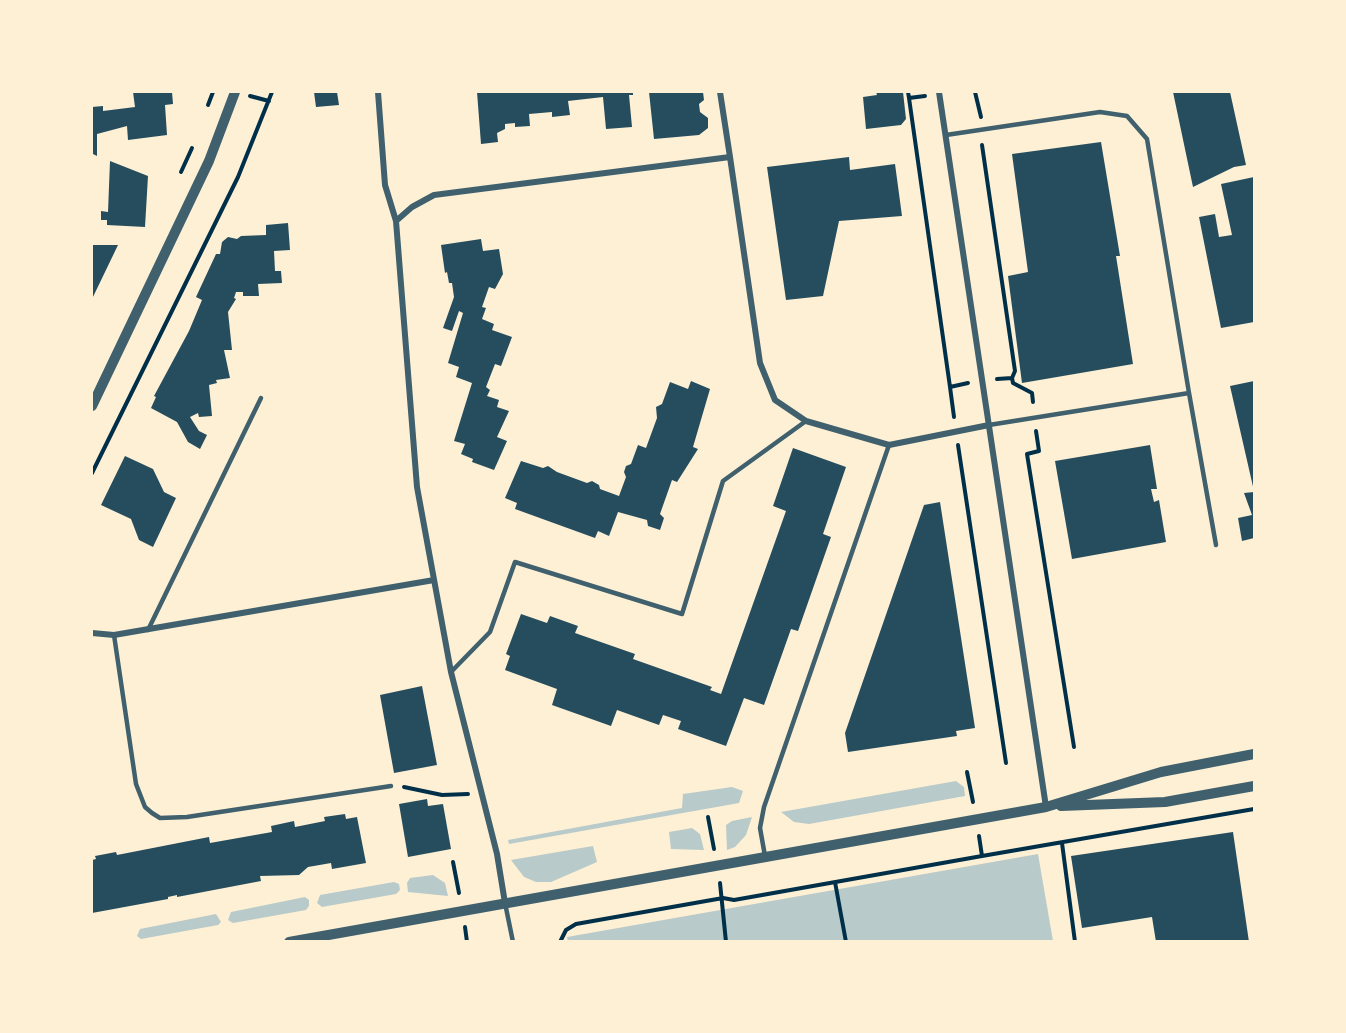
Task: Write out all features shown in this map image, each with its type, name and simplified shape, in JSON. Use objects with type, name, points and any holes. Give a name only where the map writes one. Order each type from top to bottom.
[{"type":"street","points":[[92,406],[209,161],[235,92]]},
{"type":"street","points":[[378,92],[385,185],[396,220],[417,487],[451,672],[497,854],[505,903]]},
{"type":"street","points":[[720,92],[760,363],[774,400],[806,421],[889,445],[989,425]]},
{"type":"street","points":[[939,92],[1046,807]]},
{"type":"street","points":[[396,220],[412,207],[434,195],[730,157]]},
{"type":"street","points":[[92,633],[114,635],[148,630],[434,580]]},
{"type":"street","points":[[289,942],[1046,807],[1161,772],[1254,754]]},
{"type":"street","points":[[1046,807],[1165,802],[1254,786]]},
{"type":"lane","points":[[946,135],[1100,112],[1127,116],[1146,139],[1216,545]]},
{"type":"lane","points":[[989,425],[1189,393]]},
{"type":"lane","points":[[148,630],[261,399]]},
{"type":"lane","points":[[451,672],[490,632],[516,562],[682,614],[723,481],[806,421]]},
{"type":"lane","points":[[765,856],[760,828],[764,807],[889,445]]},
{"type":"lane","points":[[114,635],[136,784],[145,807],[160,818],[187,817],[392,786]]},
{"type":"lane","points":[[505,903],[513,942]]},
{"type":"path","points":[[92,473],[238,177],[272,92]]},
{"type":"path","points":[[975,92],[984,130],[981,152],[1015,371],[1012,378]]},
{"type":"path","points":[[909,98],[950,387]]},
{"type":"path","points":[[967,772],[982,856]]},
{"type":"path","points":[[392,786],[442,795],[481,793]]},
{"type":"path","points":[[560,942],[566,930],[576,924],[723,898],[734,900],[1254,809]]},
{"type":"path","points":[[708,817],[714,849]]},
{"type":"path","points":[[1062,843],[1075,942]]},
{"type":"path","points":[[835,882],[846,942]]},
{"type":"path","points":[[723,898],[722,920],[726,942]]},
{"type":"shaded area","points":[[956,781],[964,787],[965,796],[809,824],[794,822],[781,812]]},
{"type":"shaded area","points":[[732,787],[743,791],[739,803],[509,844],[508,840],[682,808],[683,794]]},
{"type":"shaded area","points":[[752,817],[746,835],[735,847],[727,850],[726,825],[732,821]]},
{"type":"shaded area","points":[[692,828],[700,834],[704,850],[671,849],[669,832]]},
{"type":"shaded area","points":[[593,846],[597,862],[551,882],[536,882],[524,877],[511,860]]},
{"type":"shaded area","points":[[1038,854],[1053,941],[568,942],[567,937]]},
{"type":"shaded area","points":[[433,875],[445,883],[448,896],[408,892],[407,883],[410,878]]},
{"type":"shaded area","points":[[394,882],[399,884],[400,890],[396,894],[322,907],[317,903],[320,895]]},
{"type":"shaded area","points":[[305,897],[309,900],[306,910],[233,923],[228,920],[231,912]]},
{"type":"shaded area","points":[[216,914],[221,922],[218,925],[141,939],[137,936],[140,929]]},
{"type":"building","points":[[133,92],[172,92],[173,104],[165,105],[167,135],[128,140],[127,126],[97,134],[97,156],[93,154],[92,158],[92,107],[103,106],[103,111],[135,107]]},
{"type":"building","points":[[314,92],[337,92],[339,105],[316,107]]},
{"type":"building","points":[[477,92],[633,92],[633,95],[629,95],[632,127],[606,129],[603,97],[568,101],[570,115],[552,117],[552,112],[529,114],[530,126],[515,127],[515,123],[505,124],[505,129],[497,133],[498,142],[481,144]]},
{"type":"building","points":[[649,92],[703,92],[704,100],[699,104],[700,112],[708,118],[708,128],[699,135],[654,139]]},
{"type":"building","points":[[876,92],[903,92],[906,119],[901,125],[866,129],[863,97],[877,95]]},
{"type":"building","points":[[1173,92],[1230,92],[1246,165],[1234,167],[1193,187]]},
{"type":"building","points":[[1101,142],[1120,256],[1116,256],[1133,364],[1022,383],[1008,276],[1028,272],[1012,154]]},
{"type":"building","points":[[849,157],[850,170],[895,164],[902,216],[839,221],[823,296],[786,300],[767,167]]},
{"type":"building","points":[[110,161],[148,176],[145,227],[107,225],[107,220],[101,220],[101,211],[108,212]]},
{"type":"building","points":[[1254,177],[1254,322],[1221,328],[1199,217],[1215,214],[1219,237],[1232,235],[1221,184]]},
{"type":"building","points":[[288,223],[290,250],[274,251],[275,271],[281,271],[282,283],[258,284],[259,296],[243,296],[243,292],[236,292],[234,298],[236,299],[228,312],[232,350],[224,350],[230,378],[216,380],[217,383],[209,385],[212,416],[199,417],[198,413],[190,417],[199,431],[207,435],[200,449],[188,442],[177,422],[151,408],[156,397],[154,396],[189,331],[202,300],[196,297],[216,254],[220,254],[222,242],[228,237],[237,239],[241,236],[266,235],[266,225]]},
{"type":"building","points":[[481,239],[483,251],[499,249],[503,274],[495,289],[489,287],[482,307],[486,308],[482,319],[494,324],[492,330],[512,337],[501,366],[495,364],[486,387],[490,390],[487,396],[499,400],[497,407],[509,411],[497,437],[507,441],[494,470],[472,462],[473,459],[461,454],[465,444],[454,441],[472,383],[456,377],[459,367],[448,363],[463,313],[459,311],[452,331],[443,328],[454,297],[452,283],[449,283],[447,272],[445,273],[441,245]]},
{"type":"building","points":[[92,245],[118,245],[92,299]]},
{"type":"building","points":[[691,381],[710,389],[693,447],[698,449],[677,482],[672,480],[660,514],[664,518],[660,530],[648,526],[647,520],[618,512],[609,536],[598,531],[595,538],[515,509],[517,503],[505,498],[521,461],[543,468],[548,466],[557,472],[587,483],[592,481],[599,485],[600,489],[619,496],[626,477],[624,472],[626,466],[631,464],[638,445],[646,448],[657,418],[656,407],[662,404],[670,382],[688,389]]},
{"type":"building","points":[[1254,381],[1254,491],[1230,386]]},
{"type":"building","points":[[1150,445],[1157,489],[1151,489],[1154,502],[1159,500],[1166,542],[1072,559],[1055,461]]},
{"type":"building","points":[[793,448],[846,467],[823,534],[831,537],[798,631],[791,629],[764,705],[744,698],[726,746],[678,729],[681,721],[663,715],[659,725],[617,710],[611,726],[552,705],[557,689],[505,670],[510,656],[506,654],[521,614],[547,623],[550,616],[578,626],[575,633],[635,654],[633,659],[712,687],[710,690],[721,694],[786,511],[773,506]]},
{"type":"building","points":[[125,456],[153,469],[164,492],[176,498],[153,547],[139,540],[131,519],[101,505]]},
{"type":"building","points":[[1254,492],[1254,538],[1242,541],[1238,518],[1252,515],[1244,493]]},
{"type":"building","points":[[940,502],[975,728],[956,731],[957,736],[848,752],[845,733],[924,505]]},
{"type":"building","points":[[422,686],[437,765],[394,773],[380,695]]},
{"type":"building","points":[[427,799],[428,806],[443,804],[451,849],[408,857],[399,804]]},
{"type":"building","points":[[345,814],[346,819],[357,817],[366,863],[332,869],[331,863],[308,867],[299,875],[260,876],[261,881],[177,897],[177,895],[168,897],[168,899],[92,913],[92,860],[96,859],[95,856],[116,852],[117,855],[209,837],[210,843],[272,832],[271,826],[294,821],[295,827],[325,821],[324,817]]},
{"type":"building","points":[[1233,832],[1249,942],[1156,942],[1152,917],[1082,928],[1071,856]]}]
